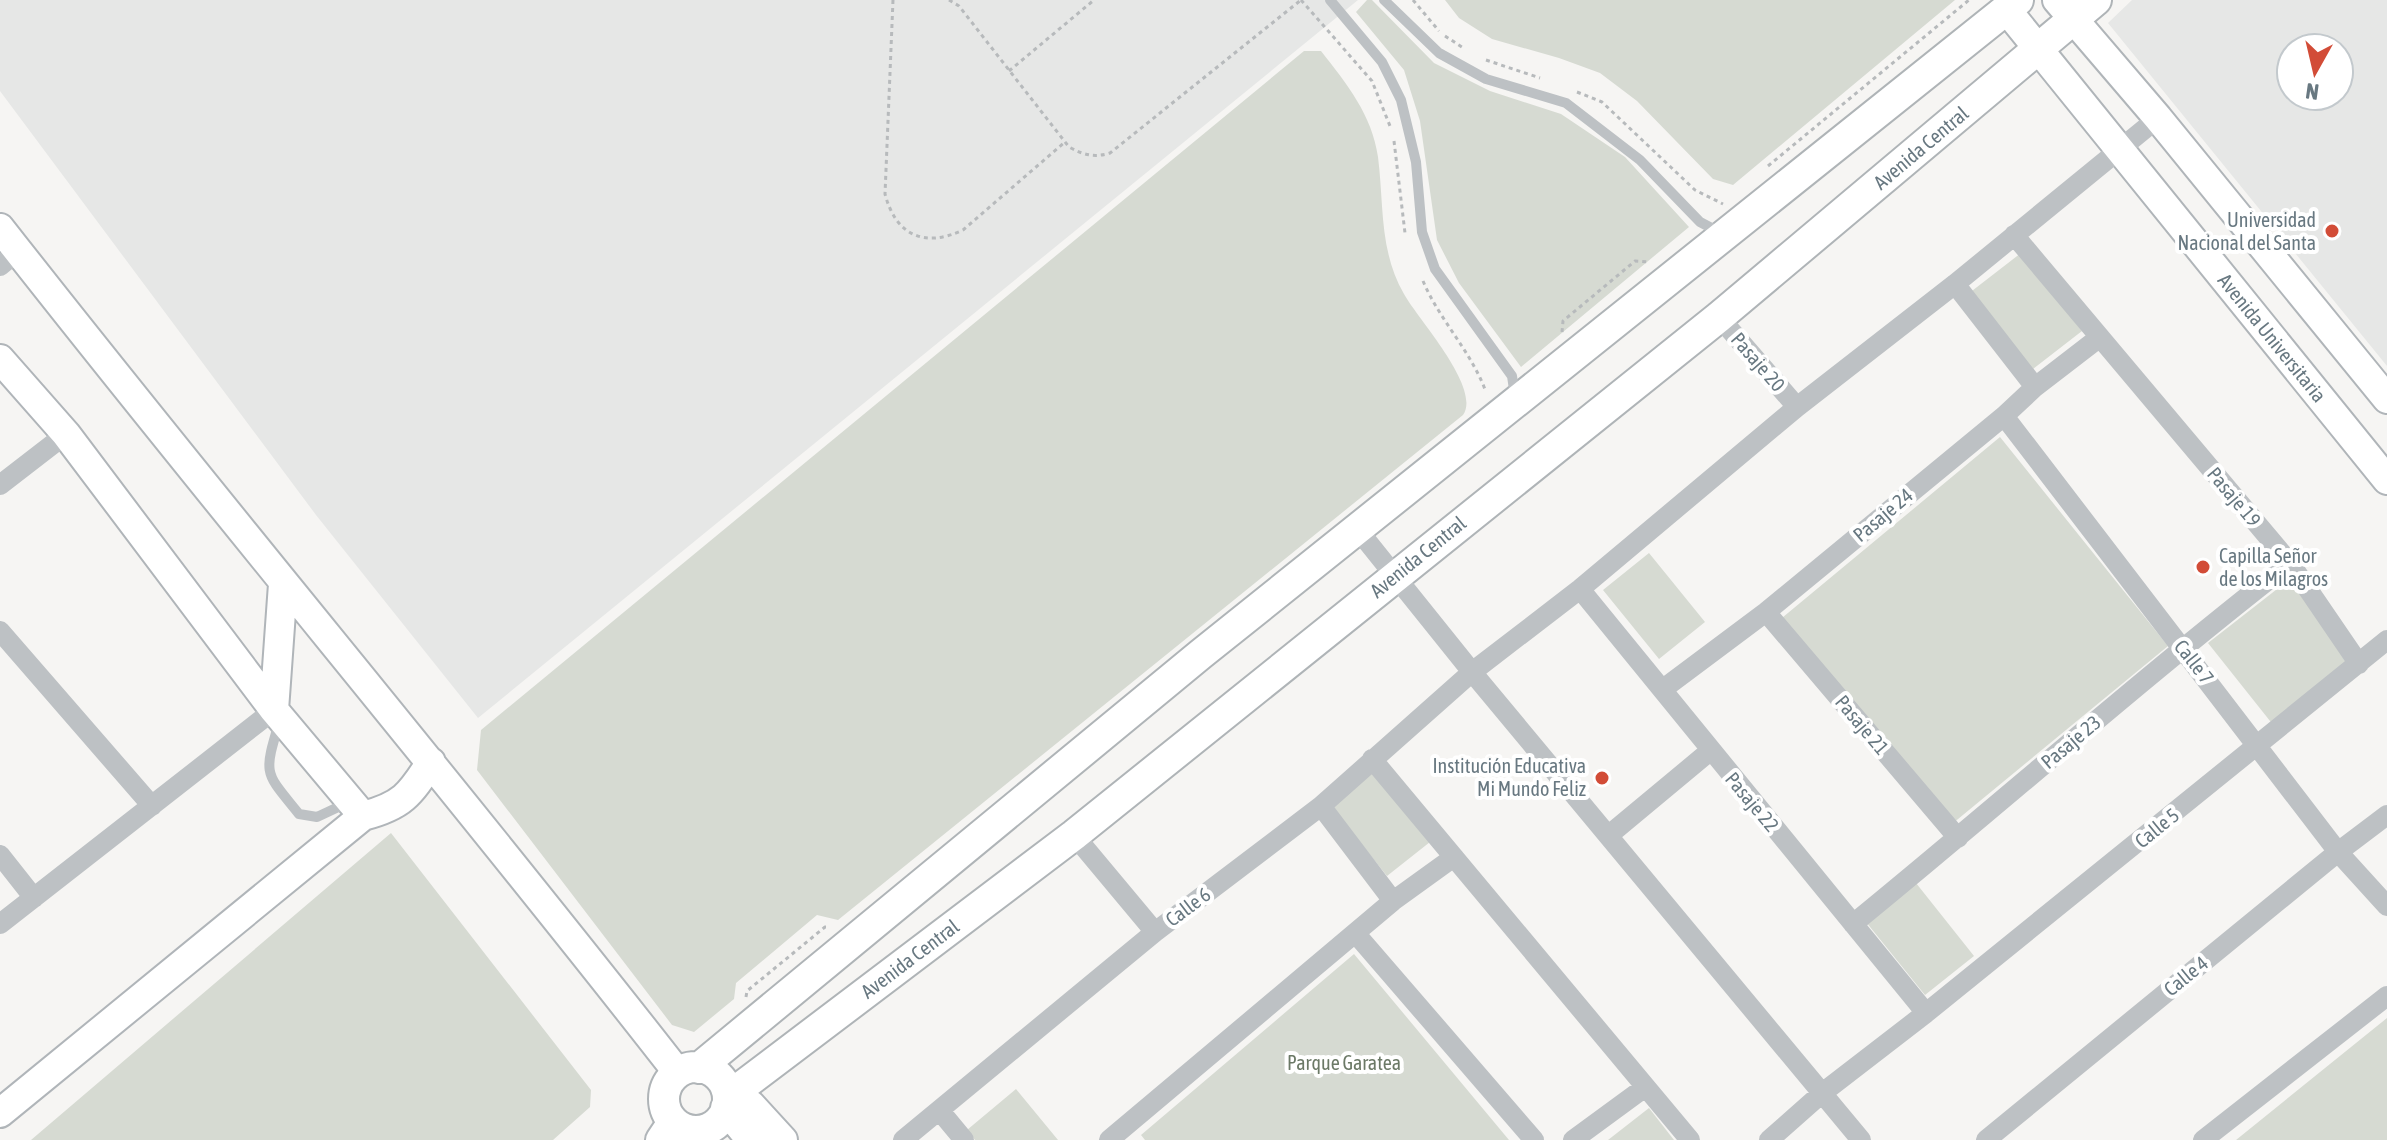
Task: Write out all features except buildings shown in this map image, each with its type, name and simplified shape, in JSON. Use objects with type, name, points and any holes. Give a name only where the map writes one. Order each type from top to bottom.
[{"type":"main road","points":[[727,1103],[722,1118],[713,1126],[681,1133],[664,1101],[665,1090],[670,1080],[688,1070],[1358,530],[1502,401],[1723,234],[2012,5]]},
{"type":"main road","name":"Avenida Universitaria","points":[[2012,5],[2039,49],[2119,151],[2387,480]]},
{"type":"main road","points":[[2076,6],[2158,118],[2387,399]]},
{"type":"main road","name":"Avenida Central","points":[[727,1103],[1074,835],[1719,317],[2039,49],[2076,6]]},
{"type":"main road","points":[[0,228],[9,259],[688,1070],[710,1071],[719,1077],[727,1103],[752,1140]]},
{"type":"main road","points":[[0,359],[66,434],[277,714],[357,808]]},
{"type":"main road","points":[[277,714],[283,584]]},
{"type":"main road","points":[[0,1113],[357,808],[391,809],[414,789],[431,762]]},
{"type":"main road","points":[[727,1103],[751,1105],[783,1140]]},
{"type":"street","name":"Calle 6","points":[[903,1140],[1155,932],[1321,806],[1472,672],[1580,589],[1797,407],[1955,284],[2158,118]]},
{"type":"street","name":"Pasaje 19","points":[[2014,235],[2290,563],[2359,664]]},
{"type":"street","points":[[1955,284],[2035,387]]},
{"type":"street","name":"Pasaje 20","points":[[1719,317],[1797,407]]},
{"type":"street","name":"Pasaje 24","points":[[1663,689],[1766,612],[2035,387],[2100,337]]},
{"type":"street","name":"Calle 7","points":[[2004,416],[2338,852],[2387,906]]},
{"type":"street","points":[[0,485],[66,434]]},
{"type":"street","points":[[1358,530],[1861,1140]]},
{"type":"street","name":"Pasaje 23","points":[[1853,924],[2182,647],[2290,563]]},
{"type":"street","name":"Pasaje 22","points":[[1580,589],[1926,1013]]},
{"type":"street","name":"Pasaje 21","points":[[1766,612],[1958,838]]},
{"type":"street","points":[[0,631],[152,806]]},
{"type":"street","name":"Calle 5","points":[[1769,1140],[1821,1094],[1926,1013],[2387,640]]},
{"type":"street","points":[[0,924],[277,714]]},
{"type":"street","points":[[1609,835],[1710,751]]},
{"type":"street","points":[[1372,759],[1690,1140]]},
{"type":"street","points":[[1321,806],[1393,901]]},
{"type":"street","name":"Calle 4","points":[[1986,1140],[2387,815]]},
{"type":"street","points":[[1074,835],[1155,932]]},
{"type":"street","points":[[0,855],[34,898]]},
{"type":"street","points":[[1118,1137],[1393,901],[1454,857]]},
{"type":"street","points":[[1356,934],[1534,1140]]},
{"type":"street","points":[[2203,1140],[2387,996]]},
{"type":"street","points":[[1581,1137],[1644,1088]]},
{"type":"street","points":[[940,1111],[964,1140]]},
{"type":"lane","points":[[1330,0],[1382,62],[1401,100],[1416,162],[1422,232],[1435,269],[1512,376],[1502,401]]},
{"type":"lane","points":[[1384,0],[1439,53],[1486,79],[1566,103],[1640,160],[1700,222],[1723,234]]},
{"type":"lane","points":[[277,714],[269,757],[269,776],[299,814],[317,817],[357,808]]},
{"type":"path","points":[[893,0],[885,194],[889,211],[899,226],[929,240],[949,237],[963,230],[1065,142]]},
{"type":"path","points":[[949,0],[959,6],[1065,142],[1081,154],[1096,157],[1110,153],[1301,0],[1372,81],[1394,134],[1405,233]]},
{"type":"path","points":[[1009,71],[1094,0]]},
{"type":"path","points":[[1420,273],[1432,301],[1502,401]]},
{"type":"shaded area","points":[[0,0],[1358,0],[478,718],[316,515],[0,91]]},
{"type":"shaded area","name":"Universidad Nacional del Santa","points":[[2132,0],[2387,0],[2387,366],[2108,23]]},
{"type":"green space","points":[[1367,0],[1372,0],[1434,63],[1490,91],[1561,114],[1625,157],[1689,227],[1521,367],[1459,283],[1437,240],[1420,121],[1404,70],[1356,12]]},
{"type":"green space","points":[[1445,0],[1955,0],[1733,185],[1713,179],[1637,101],[1600,73],[1492,39],[1459,18]]},
{"type":"green space","points":[[1304,51],[1321,51],[1349,88],[1370,127],[1378,157],[1390,261],[1404,294],[1456,371],[1464,388],[1466,403],[1463,415],[838,920],[817,915],[736,983],[734,999],[694,1032],[672,1025],[477,770],[481,730]]},
{"type":"green space","points":[[2021,253],[2082,331],[2029,372],[1968,294]]},
{"type":"green space","points":[[2000,437],[2168,646],[1952,824],[1776,623]]},
{"type":"green space","points":[[1649,553],[1705,622],[1659,659],[1603,590]]},
{"type":"green space","points":[[2290,579],[2356,662],[2274,726],[2208,643]]},
{"type":"green space","points":[[1373,771],[1430,842],[1387,876],[1330,805]]},
{"type":"green space","points":[[391,833],[591,1090],[590,1107],[553,1140],[31,1140]]},
{"type":"green space","points":[[1916,883],[1974,956],[1925,995],[1866,922]]},
{"type":"green space","name":"Parque Garatea","points":[[1354,954],[1509,1140],[1145,1140],[1141,1135]]},
{"type":"green space","points":[[2387,1018],[2387,1140],[2236,1140]]},
{"type":"green space","points":[[1016,1089],[1058,1140],[975,1140],[967,1130]]},
{"type":"green space","points":[[1649,1108],[1674,1140],[1608,1140]]},
{"type":"place","name":"Universidad Nacional del Santa","points":[[2332,231]]},
{"type":"place","name":"Capilla Señor de los Milagros","points":[[2203,567]]},
{"type":"place","name":"Institución Educativa Mi Mundo Feliz","points":[[1602,778]]}]
